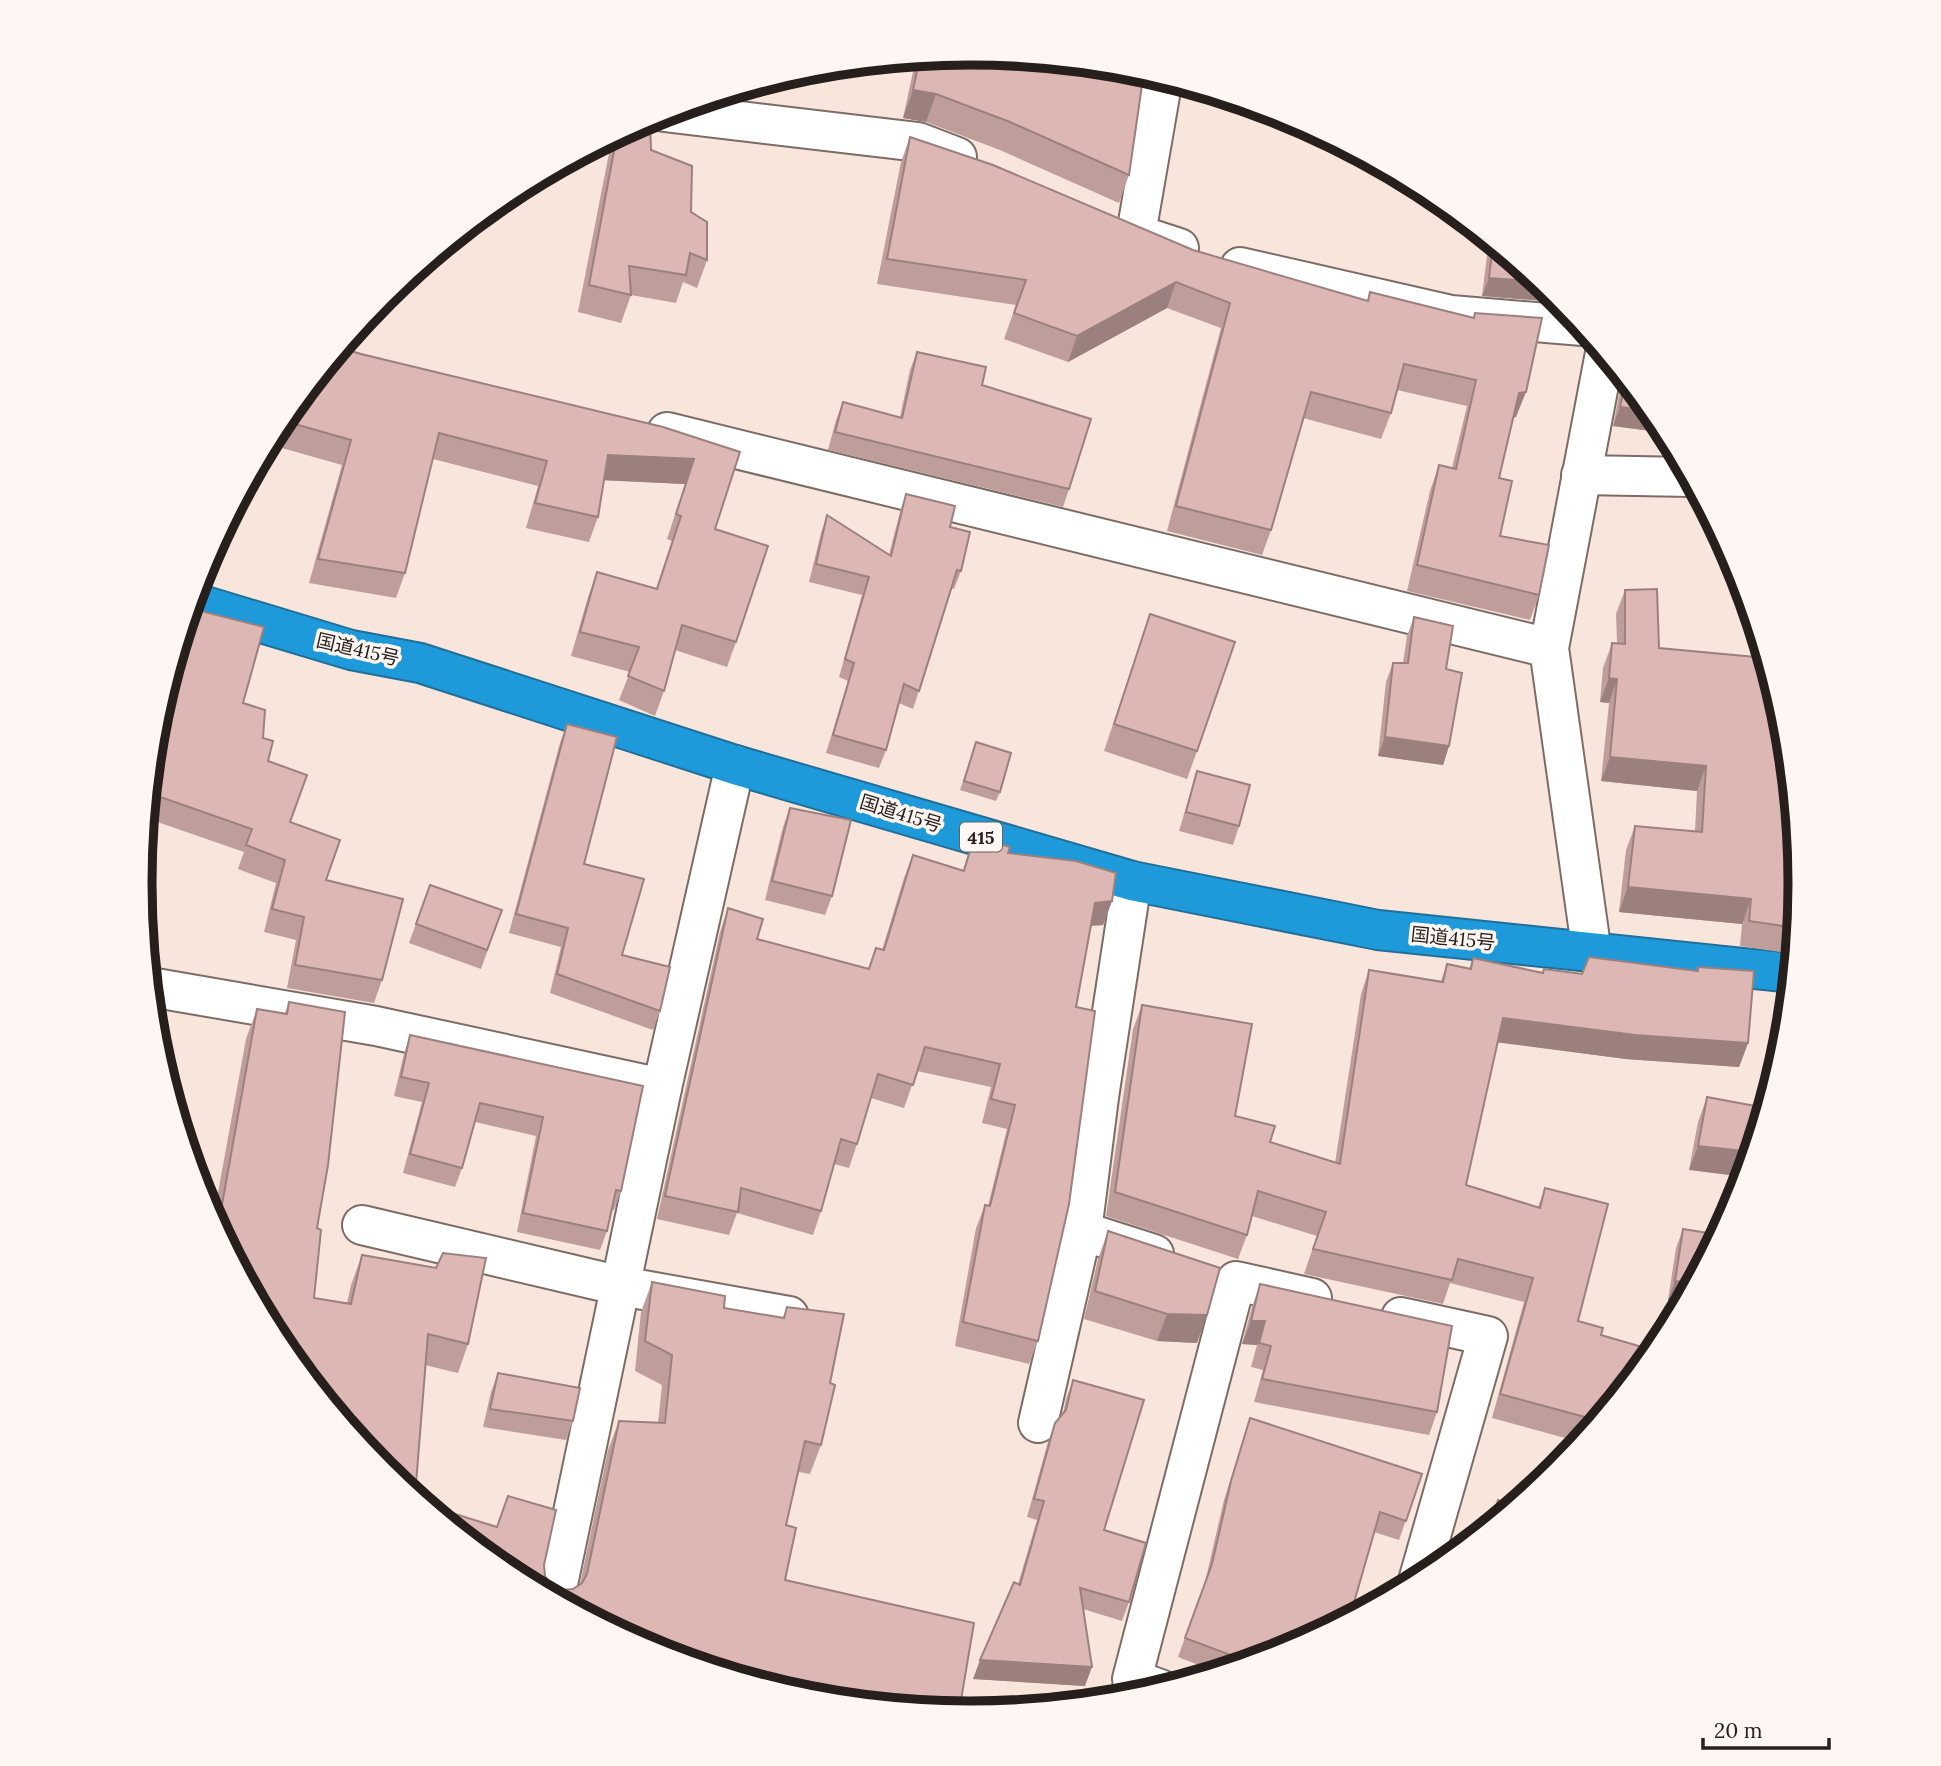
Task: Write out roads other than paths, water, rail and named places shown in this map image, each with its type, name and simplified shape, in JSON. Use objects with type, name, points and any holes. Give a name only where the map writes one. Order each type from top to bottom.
[{"type":"highway","name":"国道415号","points":[[202,605],[351,650],[420,663],[735,765],[1132,881],[1378,930],[1784,972]]},
{"type":"street","points":[[1136,234],[1161,88]]},
{"type":"street","points":[[689,115],[918,142],[992,170]]},
{"type":"street","points":[[1100,218],[1136,234],[1229,265],[1451,315],[1569,325]]},
{"type":"street","points":[[1592,954],[1549,648],[1603,364]]},
{"type":"street","points":[[628,422],[1549,648]]},
{"type":"street","points":[[1581,475],[1681,477]]},
{"type":"street","points":[[557,1589],[662,1088],[735,765]]},
{"type":"street","points":[[1038,1423],[1083,1231],[1099,1097],[1132,881]]},
{"type":"street","points":[[159,988],[376,1026],[662,1088]]},
{"type":"street","points":[[362,1225],[621,1286],[789,1316]]},
{"type":"street","points":[[1083,1231],[1236,1281],[1488,1336],[1423,1564]]},
{"type":"street","points":[[1143,1683],[1132,1679],[1236,1281]]}]
